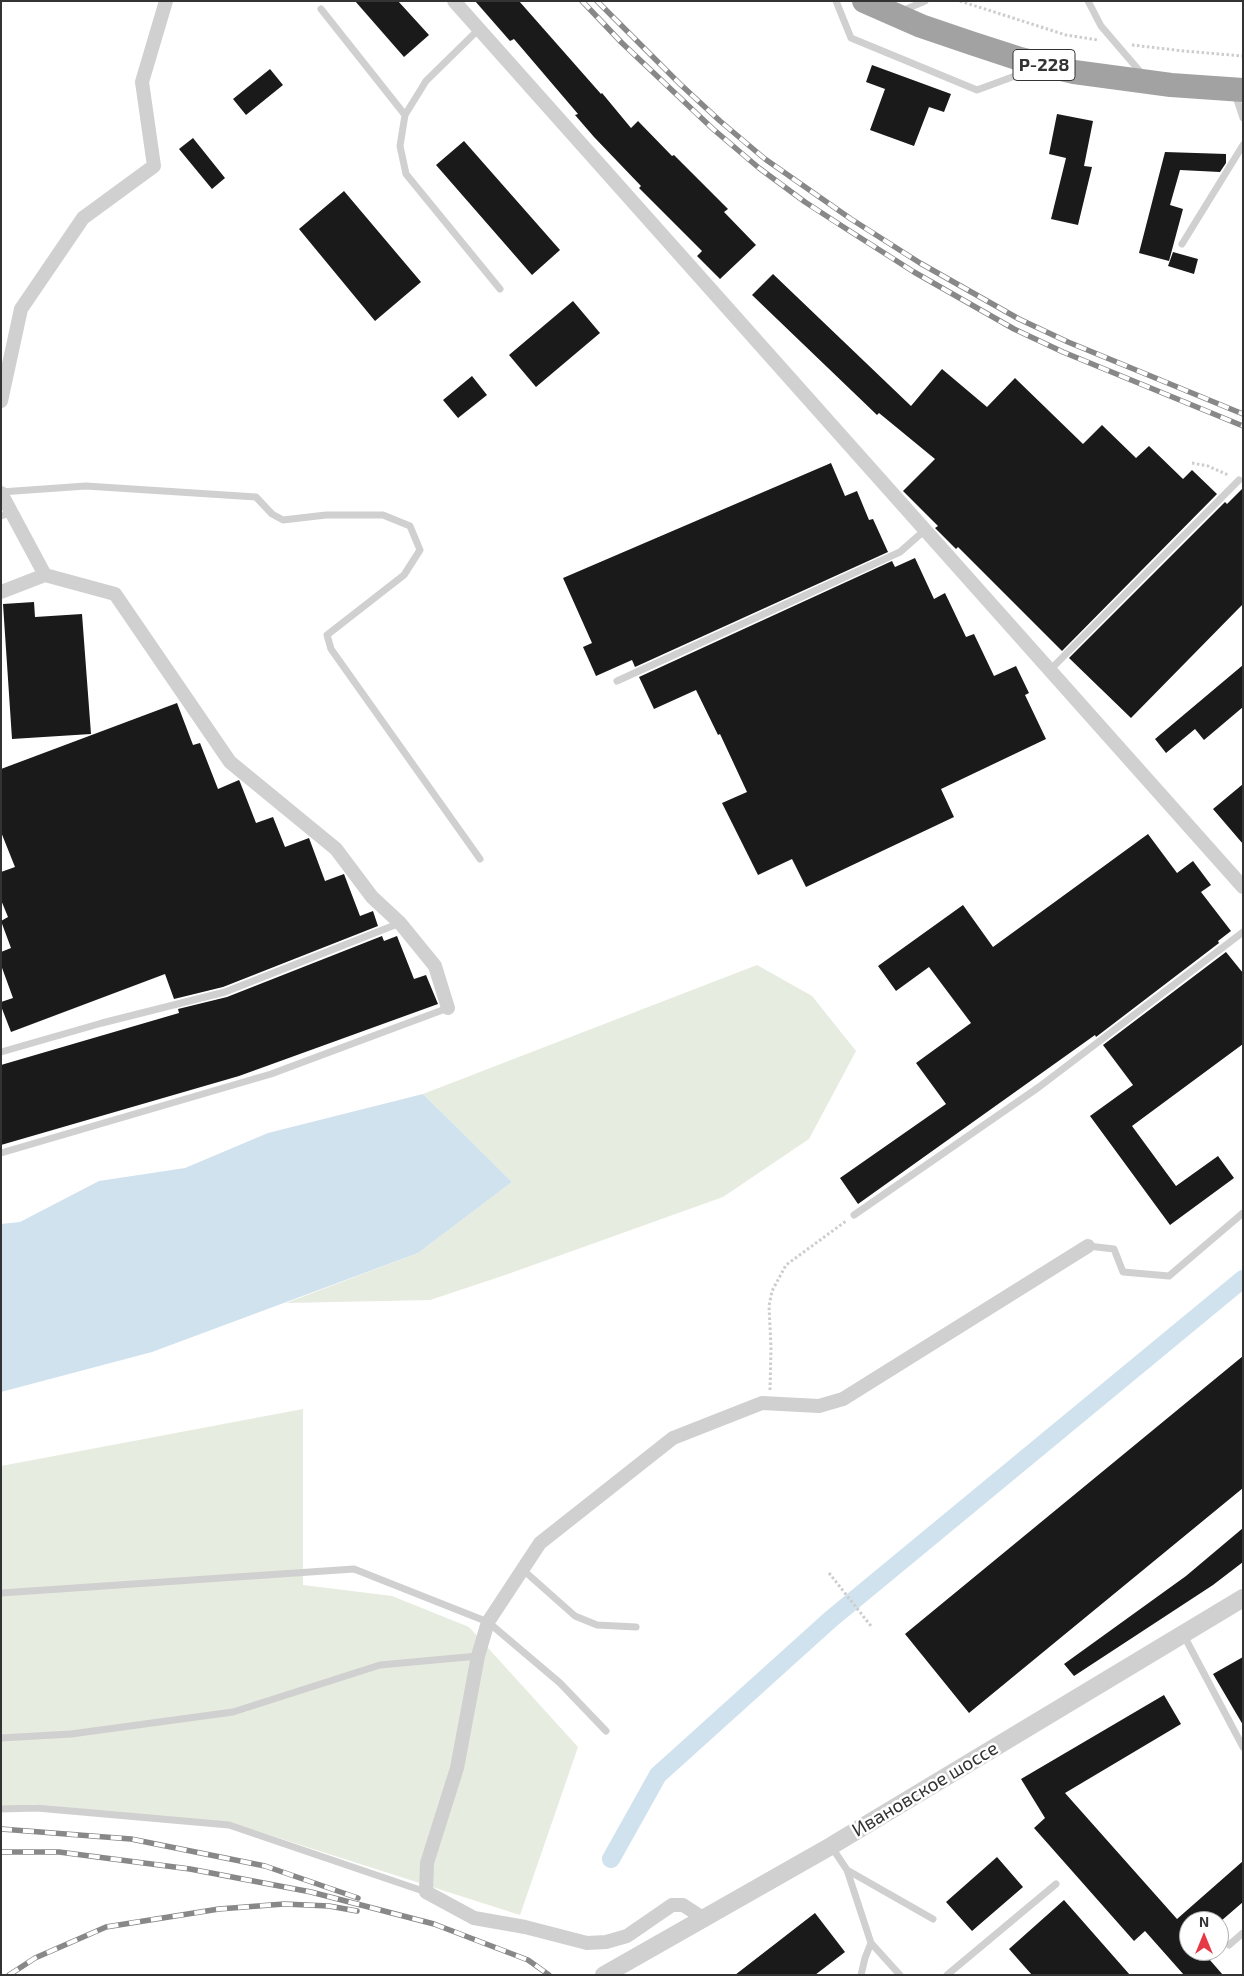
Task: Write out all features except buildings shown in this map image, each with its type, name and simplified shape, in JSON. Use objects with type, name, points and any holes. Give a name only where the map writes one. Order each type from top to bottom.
[{"type":"highway","name":"Р-228","points":[[864,1],[971,44],[1074,72],[1150,83],[1238,89]]},
{"type":"street","points":[[1,401],[21,309],[83,218],[154,166],[142,82],[166,1]]},
{"type":"street","points":[[454,1],[1243,887]]},
{"type":"street","points":[[1,492],[6,514],[45,575]]},
{"type":"street","points":[[1,592],[45,575],[115,594],[230,762],[336,849],[372,897],[400,923],[434,966],[448,1008]]},
{"type":"street","points":[[703,1918],[683,1905],[672,1905],[627,1936],[606,1942],[587,1943],[474,1918],[426,1892],[427,1863],[457,1768],[478,1656],[488,1622],[540,1543],[673,1438],[762,1403],[818,1406],[843,1399],[1088,1246]]},
{"type":"street","name":"Ивановское шоссе","points":[[604,1975],[630,1964],[703,1918],[831,1846],[1243,1598]]},
{"type":"lane","points":[[836,1],[851,38],[977,90],[1046,65]]},
{"type":"lane","points":[[893,14],[925,1]]},
{"type":"lane","points":[[1088,1],[1101,26],[1150,83]]},
{"type":"lane","points":[[321,9],[405,114]]},
{"type":"lane","points":[[479,28],[426,80],[405,114],[400,146],[406,174],[500,289]]},
{"type":"lane","points":[[1238,89],[1243,118]]},
{"type":"lane","points":[[1182,244],[1243,145]]},
{"type":"lane","points":[[1050,670],[1239,480]]},
{"type":"lane","points":[[1,492],[86,486],[256,497],[272,514],[283,520],[326,515],[383,515],[410,526],[420,550],[404,575],[327,635],[331,649],[480,859]]},
{"type":"lane","points":[[617,681],[900,552],[925,530]]},
{"type":"lane","points":[[1,1052],[225,992],[400,923]]},
{"type":"lane","points":[[854,1215],[1039,1087],[1243,932]]},
{"type":"lane","points":[[1,1153],[271,1074],[448,1008]]},
{"type":"lane","points":[[1088,1246],[1114,1249],[1123,1272],[1169,1276],[1243,1213]]},
{"type":"lane","points":[[1,1593],[354,1568],[488,1622],[560,1683],[606,1731]]},
{"type":"lane","points":[[522,1569],[575,1616],[597,1625],[636,1627]]},
{"type":"lane","points":[[1183,1634],[1243,1747]]},
{"type":"lane","points":[[1,1738],[71,1734],[233,1712],[380,1665],[478,1656]]},
{"type":"lane","points":[[1,1809],[37,1808],[229,1825],[426,1892]]},
{"type":"lane","points":[[831,1846],[847,1870],[871,1943],[900,1975]]},
{"type":"lane","points":[[847,1870],[932,1919]]},
{"type":"lane","points":[[947,1975],[1056,1884]]},
{"type":"lane","points":[[1230,1946],[1243,1933]]},
{"type":"lane","points":[[861,1975],[871,1943]]},
{"type":"path","points":[[1192,463],[1208,466],[1239,480]]},
{"type":"path","points":[[769,1404],[771,1348],[769,1306],[772,1291],[786,1265],[854,1215]]},
{"type":"path","points":[[829,1573],[871,1626]]},
{"type":"shaded area","points":[[757,965],[812,996],[856,1051],[809,1139],[723,1197],[430,1300],[286,1303],[418,1253],[512,1182],[423,1094]]},
{"type":"shaded area","points":[[303,1409],[303,1585],[392,1596],[469,1627],[578,1747],[520,1915],[238,1825],[34,1804],[1,1807],[1,1466]]},
{"type":"water","points":[[423,1094],[512,1182],[418,1253],[152,1352],[1,1392],[1,1224],[20,1222],[99,1181],[185,1168],[268,1133]]},
{"type":"waterway","points":[[611,1859],[658,1775],[831,1619],[1243,1279]]},
{"type":"railway","points":[[582,1],[622,43],[713,129],[759,168],[805,202],[845,228],[914,272],[1014,329],[1063,352],[1243,426]]},
{"type":"railway","points":[[597,1],[720,121],[765,159],[851,219],[920,263],[1019,319],[1068,342],[1243,414]]},
{"type":"railway","points":[[1,1829],[131,1839],[265,1866],[358,1898]]},
{"type":"railway","points":[[1,1852],[59,1852],[190,1869],[311,1892],[434,1924],[528,1960],[549,1975]]},
{"type":"railway","points":[[9,1975],[35,1958],[106,1927],[219,1909],[284,1904],[329,1906],[357,1911]]}]
